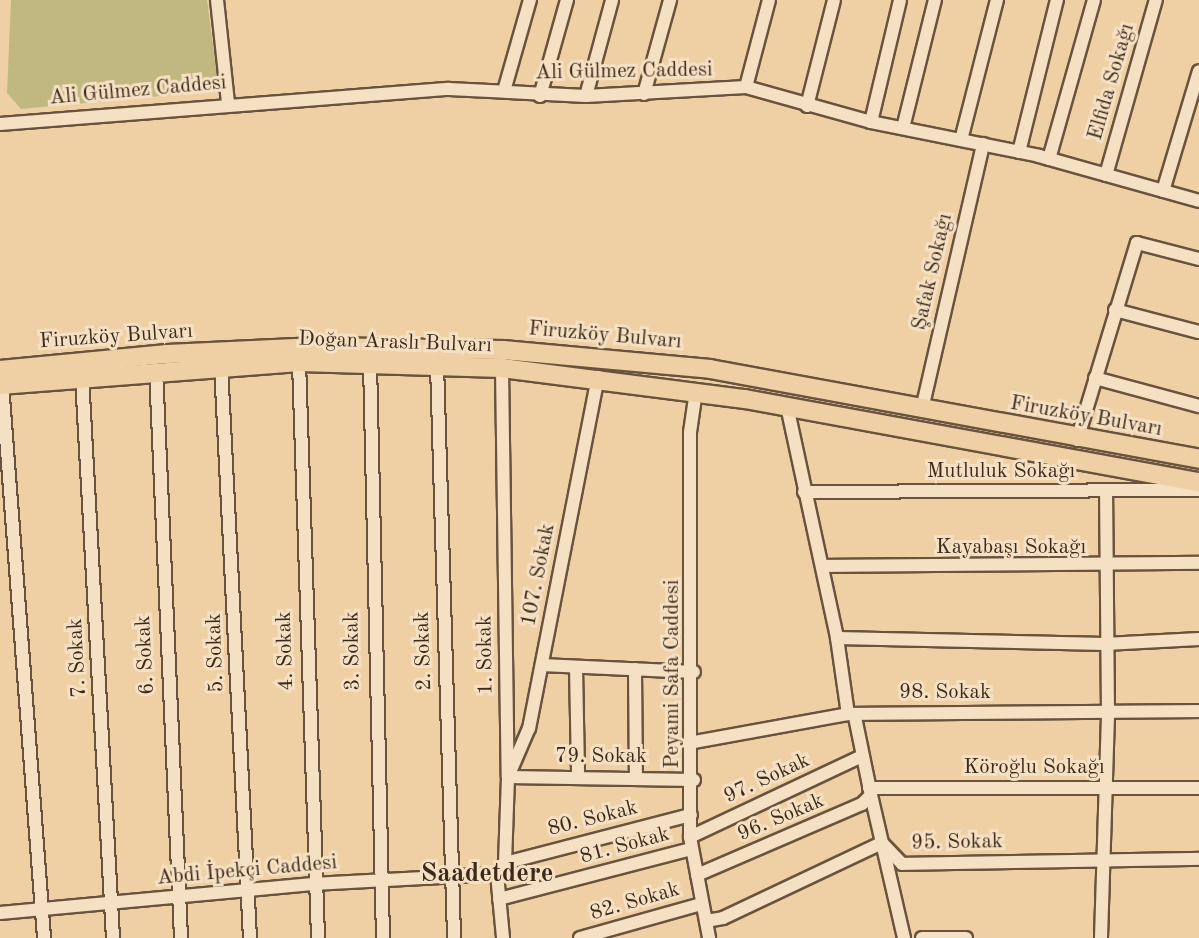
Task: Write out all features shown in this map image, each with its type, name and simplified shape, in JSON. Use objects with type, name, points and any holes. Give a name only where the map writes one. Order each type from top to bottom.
[{"type":"main road","name":"Firuzköy Bulvarı","points":[[3,374],[167,354],[362,345],[503,350],[681,366],[781,382],[1077,440],[1198,461]]},
{"type":"main road","name":"Doğan Araslı Bulvarı","points":[[3,374],[82,377],[156,370],[299,362],[437,364],[598,377],[695,400],[718,395],[787,406]]},
{"type":"main road","points":[[574,375],[603,368],[677,379],[686,373],[681,366]]},
{"type":"main road","points":[[695,400],[709,378],[781,382]]},
{"type":"main road","name":"Firuzköy Bulvarı","points":[[787,406],[1199,482]]},
{"type":"street","points":[[218,0],[228,102]]},
{"type":"street","points":[[504,91],[530,0]]},
{"type":"street","points":[[540,96],[567,0]]},
{"type":"street","points":[[586,96],[612,0]]},
{"type":"street","points":[[644,94],[670,0]]},
{"type":"street","points":[[746,87],[769,0]]},
{"type":"street","points":[[807,106],[834,0]]},
{"type":"street","points":[[871,122],[900,0]]},
{"type":"street","points":[[903,128],[935,0]]},
{"type":"street","points":[[961,140],[997,0]]},
{"type":"street","points":[[1019,152],[1057,0]]},
{"type":"street","points":[[1049,159],[1094,0]]},
{"type":"street","name":"Elfida Sokağı","points":[[1106,175],[1156,0]]},
{"type":"street","points":[[1163,191],[1199,71]]},
{"type":"street","name":"Ali Gülmez Caddesi","points":[[0,124],[228,102],[504,91],[540,96],[586,96],[746,87],[807,106],[871,122],[1049,159],[1199,201]]},
{"type":"street","name":"Şafak Sokağı","points":[[922,409],[983,144]]},
{"type":"street","points":[[1077,440],[1114,310],[1137,243],[1199,259]]},
{"type":"street","points":[[1114,310],[1199,332]]},
{"type":"street","name":"4. Sokak","points":[[299,362],[313,884],[318,938]]},
{"type":"street","name":"3. Sokak","points":[[370,362],[378,880],[383,938]]},
{"type":"street","name":"2. Sokak","points":[[437,364],[454,938]]},
{"type":"street","name":"5. Sokak","points":[[221,366],[250,938]]},
{"type":"street","name":"1. Sokak","points":[[502,368],[508,777],[505,863]]},
{"type":"street","name":"6. Sokak","points":[[156,370],[181,938]]},
{"type":"street","points":[[3,374],[44,938]]},
{"type":"street","name":"7. Sokak","points":[[82,377],[113,938]]},
{"type":"street","name":"107. Sokak","points":[[508,777],[529,728],[598,377]]},
{"type":"street","points":[[1095,378],[1199,406]]},
{"type":"street","name":"Peyami Safa Caddesi","points":[[695,400],[690,432],[694,672],[694,780],[691,843],[709,938]]},
{"type":"street","points":[[787,406],[860,757],[904,938]]},
{"type":"street","name":"Mutluluk Sokağı","points":[[804,492],[1199,490]]},
{"type":"street","points":[[1101,938],[1101,860],[1108,714],[1104,568],[1106,491]]},
{"type":"street","name":"Kayabaşı Sokağı","points":[[822,566],[1104,568],[1199,563]]},
{"type":"street","points":[[837,638],[1105,644],[1199,639]]},
{"type":"street","points":[[542,665],[694,672]]},
{"type":"street","points":[[576,667],[578,775]]},
{"type":"street","points":[[635,669],[636,775]]},
{"type":"street","name":"98. Sokak","points":[[694,742],[852,715],[907,711],[1108,714],[1199,711]]},
{"type":"street","name":"97. Sokak","points":[[691,843],[860,757]]},
{"type":"street","name":"79. Sokak","points":[[508,777],[636,775],[694,780]]},
{"type":"street","name":"Köroğlu Sokağı","points":[[870,791],[1199,788]]},
{"type":"street","name":"96. Sokak","points":[[696,875],[870,791]]},
{"type":"street","name":"80. Sokak","points":[[505,863],[691,815]]},
{"type":"street","name":"81. Sokak","points":[[499,899],[691,843]]},
{"type":"street","name":"95. Sokak","points":[[706,921],[723,918],[882,843],[902,864],[1199,859]]},
{"type":"street","points":[[503,938],[497,874],[505,863]]},
{"type":"street","name":"Abdi İpekçi Caddesi","points":[[0,913],[313,884],[497,874]]},
{"type":"street","name":"82. Sokak","points":[[580,938],[701,904]]},
{"type":"street","points":[[922,938],[966,938]]},
{"type":"shaded area","points":[[11,0],[207,0],[217,76],[204,92],[21,109],[7,93]]},
{"type":"district","name":"Saadetdere","points":[[487,874]]}]
